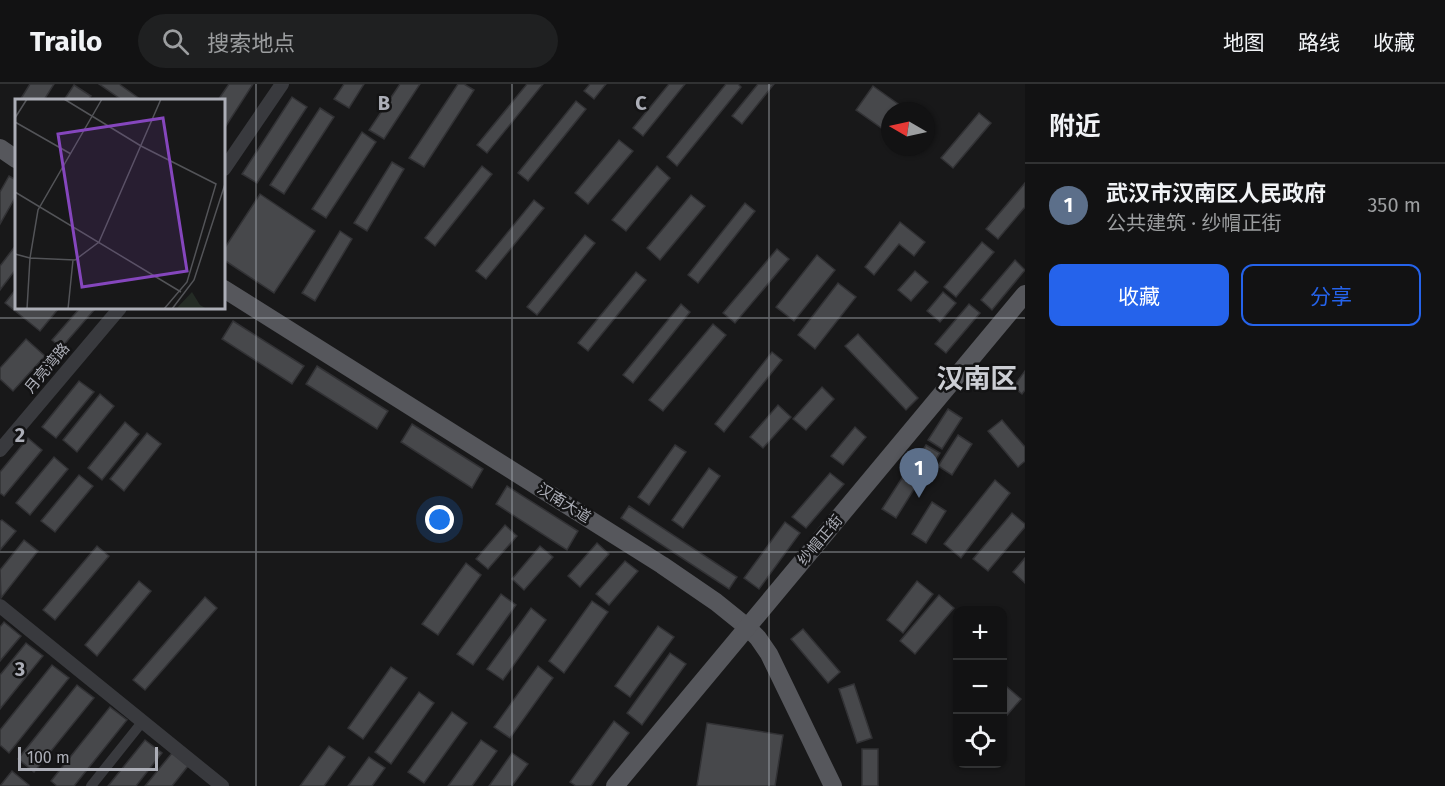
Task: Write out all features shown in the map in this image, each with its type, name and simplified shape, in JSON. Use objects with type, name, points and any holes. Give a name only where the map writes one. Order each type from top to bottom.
[{"type":"main road","points":[[0,148],[15,158]]},
{"type":"main road","name":"汉南大道","points":[[225,290],[662,565],[716,602],[751,630],[769,654],[833,786]]},
{"type":"main road","name":"纱帽正街","points":[[627,786],[1025,294]]},
{"type":"main road","name":"纱帽正街","points":[[615,786],[1025,308]]},
{"type":"street","points":[[225,168],[282,84]]},
{"type":"street","name":"月亮湾路","points":[[0,450],[119,309]]},
{"type":"street","points":[[0,606],[222,786]]},
{"type":"street","points":[[91,786],[143,721]]},
{"type":"building","points":[[30,84],[54,84],[45,99],[21,99]]},
{"type":"building","points":[[99,84],[119,84],[140,99],[121,99]]},
{"type":"building","points":[[229,84],[253,84],[225,127],[225,99],[219,99]]},
{"type":"building","points":[[344,84],[364,84],[349,108],[334,99]]},
{"type":"building","points":[[400,84],[420,84],[384,139],[369,130]]},
{"type":"building","points":[[458,84],[464,84],[474,90],[424,167],[409,158]]},
{"type":"building","points":[[527,84],[543,84],[487,153],[477,145]]},
{"type":"building","points":[[590,84],[606,84],[594,99],[584,91]]},
{"type":"building","points":[[669,84],[685,84],[643,136],[633,128]]},
{"type":"building","points":[[726,84],[738,84],[741,87],[677,166],[667,157]]},
{"type":"building","points":[[758,84],[774,84],[742,124],[732,116]]},
{"type":"building","points":[[74,85],[91,96],[89,99],[65,99]]},
{"type":"building","points":[[873,86],[895,102],[881,102],[881,128],[856,110]]},
{"type":"building","points":[[292,97],[307,107],[257,183],[242,174]]},
{"type":"building","points":[[576,101],[586,109],[528,181],[518,173]]},
{"type":"building","points":[[320,108],[334,117],[284,194],[270,185]]},
{"type":"building","points":[[979,113],[991,123],[953,168],[941,158]]},
{"type":"building","points":[[362,132],[376,142],[326,218],[312,209]]},
{"type":"building","points":[[619,140],[633,151],[588,204],[575,193]]},
{"type":"building","points":[[392,162],[404,169],[367,231],[354,223]]},
{"type":"building","points":[[482,166],[492,174],[435,246],[425,238]]},
{"type":"building","points":[[657,166],[670,178],[626,231],[612,220]]},
{"type":"building","points":[[9,176],[15,179],[15,198],[0,224],[0,192]]},
{"type":"building","points":[[1025,183],[1025,207],[998,239],[986,229]]},
{"type":"building","points":[[260,194],[315,231],[274,293],[225,261],[225,247]]},
{"type":"building","points":[[691,195],[705,206],[660,260],[647,248]]},
{"type":"building","points":[[534,200],[544,208],[486,279],[476,271]]},
{"type":"building","points":[[745,203],[755,211],[698,283],[688,275]]},
{"type":"building","points":[[900,222],[925,242],[914,256],[899,244],[874,275],[865,267]]},
{"type":"building","points":[[340,231],[352,239],[315,301],[302,293]]},
{"type":"building","points":[[585,235],[595,243],[537,315],[527,307]]},
{"type":"building","points":[[982,242],[994,252],[956,297],[944,287]]},
{"type":"building","points":[[15,246],[15,270],[0,290],[0,266]]},
{"type":"building","points":[[777,249],[789,259],[735,323],[723,313]]},
{"type":"building","points":[[817,255],[835,270],[794,321],[776,307]]},
{"type":"building","points":[[1015,260],[1025,270],[992,310],[981,300]]},
{"type":"building","points":[[915,271],[928,282],[911,301],[898,290]]},
{"type":"building","points":[[636,272],[646,280],[588,351],[578,343]]},
{"type":"building","points":[[838,283],[856,297],[815,349],[798,335]]},
{"type":"building","points":[[15,290],[15,309],[58,309],[40,331],[5,303]]},
{"type":"building","points":[[943,292],[956,303],[940,322],[927,311]]},
{"type":"building","points":[[681,304],[690,312],[633,383],[623,375]]},
{"type":"building","points":[[969,304],[980,313],[946,353],[935,344]]},
{"type":"building","points":[[79,309],[95,309],[61,348],[52,340]]},
{"type":"building","points":[[233,321],[304,366],[292,384],[222,339]]},
{"type":"building","points":[[713,324],[726,335],[663,411],[649,400]]},
{"type":"building","points":[[858,334],[918,398],[906,410],[845,346]]},
{"type":"building","points":[[26,339],[45,356],[13,391],[0,379],[0,368]]},
{"type":"building","points":[[772,352],[782,360],[724,432],[715,424]]},
{"type":"building","points":[[317,366],[388,411],[377,429],[306,384]]},
{"type":"building","points":[[1025,371],[1025,390],[1022,394],[1013,387]]},
{"type":"building","points":[[79,381],[94,392],[56,438],[42,427]]},
{"type":"building","points":[[822,387],[834,399],[806,430],[793,419]]},
{"type":"building","points":[[100,394],[114,406],[77,452],[63,440]]},
{"type":"building","points":[[778,405],[791,417],[763,448],[750,437]]},
{"type":"building","points":[[948,409],[962,418],[942,449],[928,440]]},
{"type":"building","points":[[1002,420],[1025,447],[1025,461],[1018,467],[988,431]]},
{"type":"building","points":[[125,422],[139,434],[102,480],[88,468]]},
{"type":"building","points":[[412,424],[483,469],[472,488],[401,442]]},
{"type":"building","points":[[855,427],[866,437],[843,465],[831,456]]},
{"type":"building","points":[[147,433],[161,444],[124,491],[110,479]]},
{"type":"building","points":[[958,435],[972,444],[952,475],[938,466]]},
{"type":"building","points":[[28,438],[42,450],[4,496],[0,493],[0,472]]},
{"type":"building","points":[[675,445],[686,452],[649,505],[638,497]]},
{"type":"building","points":[[926,445],[940,453],[921,485],[907,476]]},
{"type":"building","points":[[54,457],[68,469],[30,515],[16,503]]},
{"type":"building","points":[[709,468],[720,476],[683,528],[672,520]]},
{"type":"building","points":[[830,473],[844,484],[806,528],[792,517]]},
{"type":"building","points":[[79,475],[93,486],[55,532],[41,521]]},
{"type":"building","points":[[902,478],[916,486],[896,518],[882,509]]},
{"type":"building","points":[[995,480],[1010,493],[961,558],[944,544]]},
{"type":"building","points":[[507,486],[578,531],[567,550],[496,504]]},
{"type":"building","points":[[932,502],[946,511],[926,543],[912,534]]},
{"type":"building","points":[[629,506],[737,577],[729,589],[621,518]]},
{"type":"building","points":[[1012,513],[1025,524],[1025,527],[988,571],[973,559]]},
{"type":"building","points":[[2,520],[16,531],[0,550],[0,521]]},
{"type":"building","points":[[785,522],[800,533],[759,589],[744,578]]},
{"type":"building","points":[[505,525],[517,536],[488,569],[476,559]]},
{"type":"building","points":[[24,540],[38,551],[1,598],[0,570]]},
{"type":"building","points":[[597,543],[609,554],[580,587],[568,576]]},
{"type":"building","points":[[97,546],[109,556],[55,620],[43,610]]},
{"type":"building","points":[[540,546],[553,557],[524,590],[512,579]]},
{"type":"building","points":[[1025,558],[1025,583],[1013,572]]},
{"type":"building","points":[[625,561],[638,571],[609,605],[596,594]]},
{"type":"building","points":[[466,563],[481,575],[438,635],[422,624]]},
{"type":"building","points":[[139,581],[151,591],[97,656],[85,645]]},
{"type":"building","points":[[917,581],[933,594],[903,633],[887,620]]},
{"type":"building","points":[[501,594],[516,605],[473,665],[457,654]]},
{"type":"building","points":[[939,595],[953,607],[915,654],[900,641]]},
{"type":"building","points":[[205,597],[217,608],[145,690],[133,680]]},
{"type":"building","points":[[592,601],[608,612],[564,673],[549,661]]},
{"type":"building","points":[[531,608],[546,620],[503,680],[487,669]]},
{"type":"building","points":[[4,622],[21,636],[0,661],[0,627]]},
{"type":"building","points":[[658,626],[674,637],[630,697],[615,686]]},
{"type":"building","points":[[803,629],[840,672],[828,683],[791,639]]},
{"type":"building","points":[[26,643],[43,656],[0,709],[0,675]]},
{"type":"building","points":[[670,653],[686,664],[642,725],[627,713]]},
{"type":"building","points":[[52,665],[69,678],[9,753],[0,745],[0,730]]},
{"type":"building","points":[[538,666],[553,678],[510,738],[494,727]]},
{"type":"building","points":[[391,667],[407,678],[363,739],[348,728]]},
{"type":"building","points":[[854,684],[872,738],[857,743],[839,689]]},
{"type":"building","points":[[77,685],[94,698],[34,772],[18,759]]},
{"type":"building","points":[[1007,687],[1021,699],[1007,715]]},
{"type":"building","points":[[419,692],[434,703],[391,764],[375,752]]},
{"type":"building","points":[[110,707],[127,720],[74,786],[57,786],[51,781]]},
{"type":"building","points":[[452,712],[467,723],[424,783],[408,772]]},
{"type":"building","points":[[614,721],[629,733],[591,786],[576,786],[570,782]]},
{"type":"building","points":[[707,723],[783,735],[775,786],[697,786]]},
{"type":"building","points":[[145,740],[162,753],[136,786],[108,786]]},
{"type":"building","points":[[481,740],[497,751],[472,786],[448,786]]},
{"type":"building","points":[[329,746],[345,757],[324,786],[300,786]]},
{"type":"building","points":[[862,749],[878,749],[878,786],[862,786]]},
{"type":"building","points":[[172,753],[188,766],[172,786],[145,786]]},
{"type":"building","points":[[512,753],[528,764],[512,786],[489,786]]},
{"type":"building","points":[[369,757],[385,768],[372,786],[348,786]]},
{"type":"building","points":[[12,771],[29,785],[0,786]]},
{"type":"place","name":"武汉市汉南区人民政府","points":[[919,498]]},
{"type":"district","name":"汉南区","points":[[977,379]]}]
